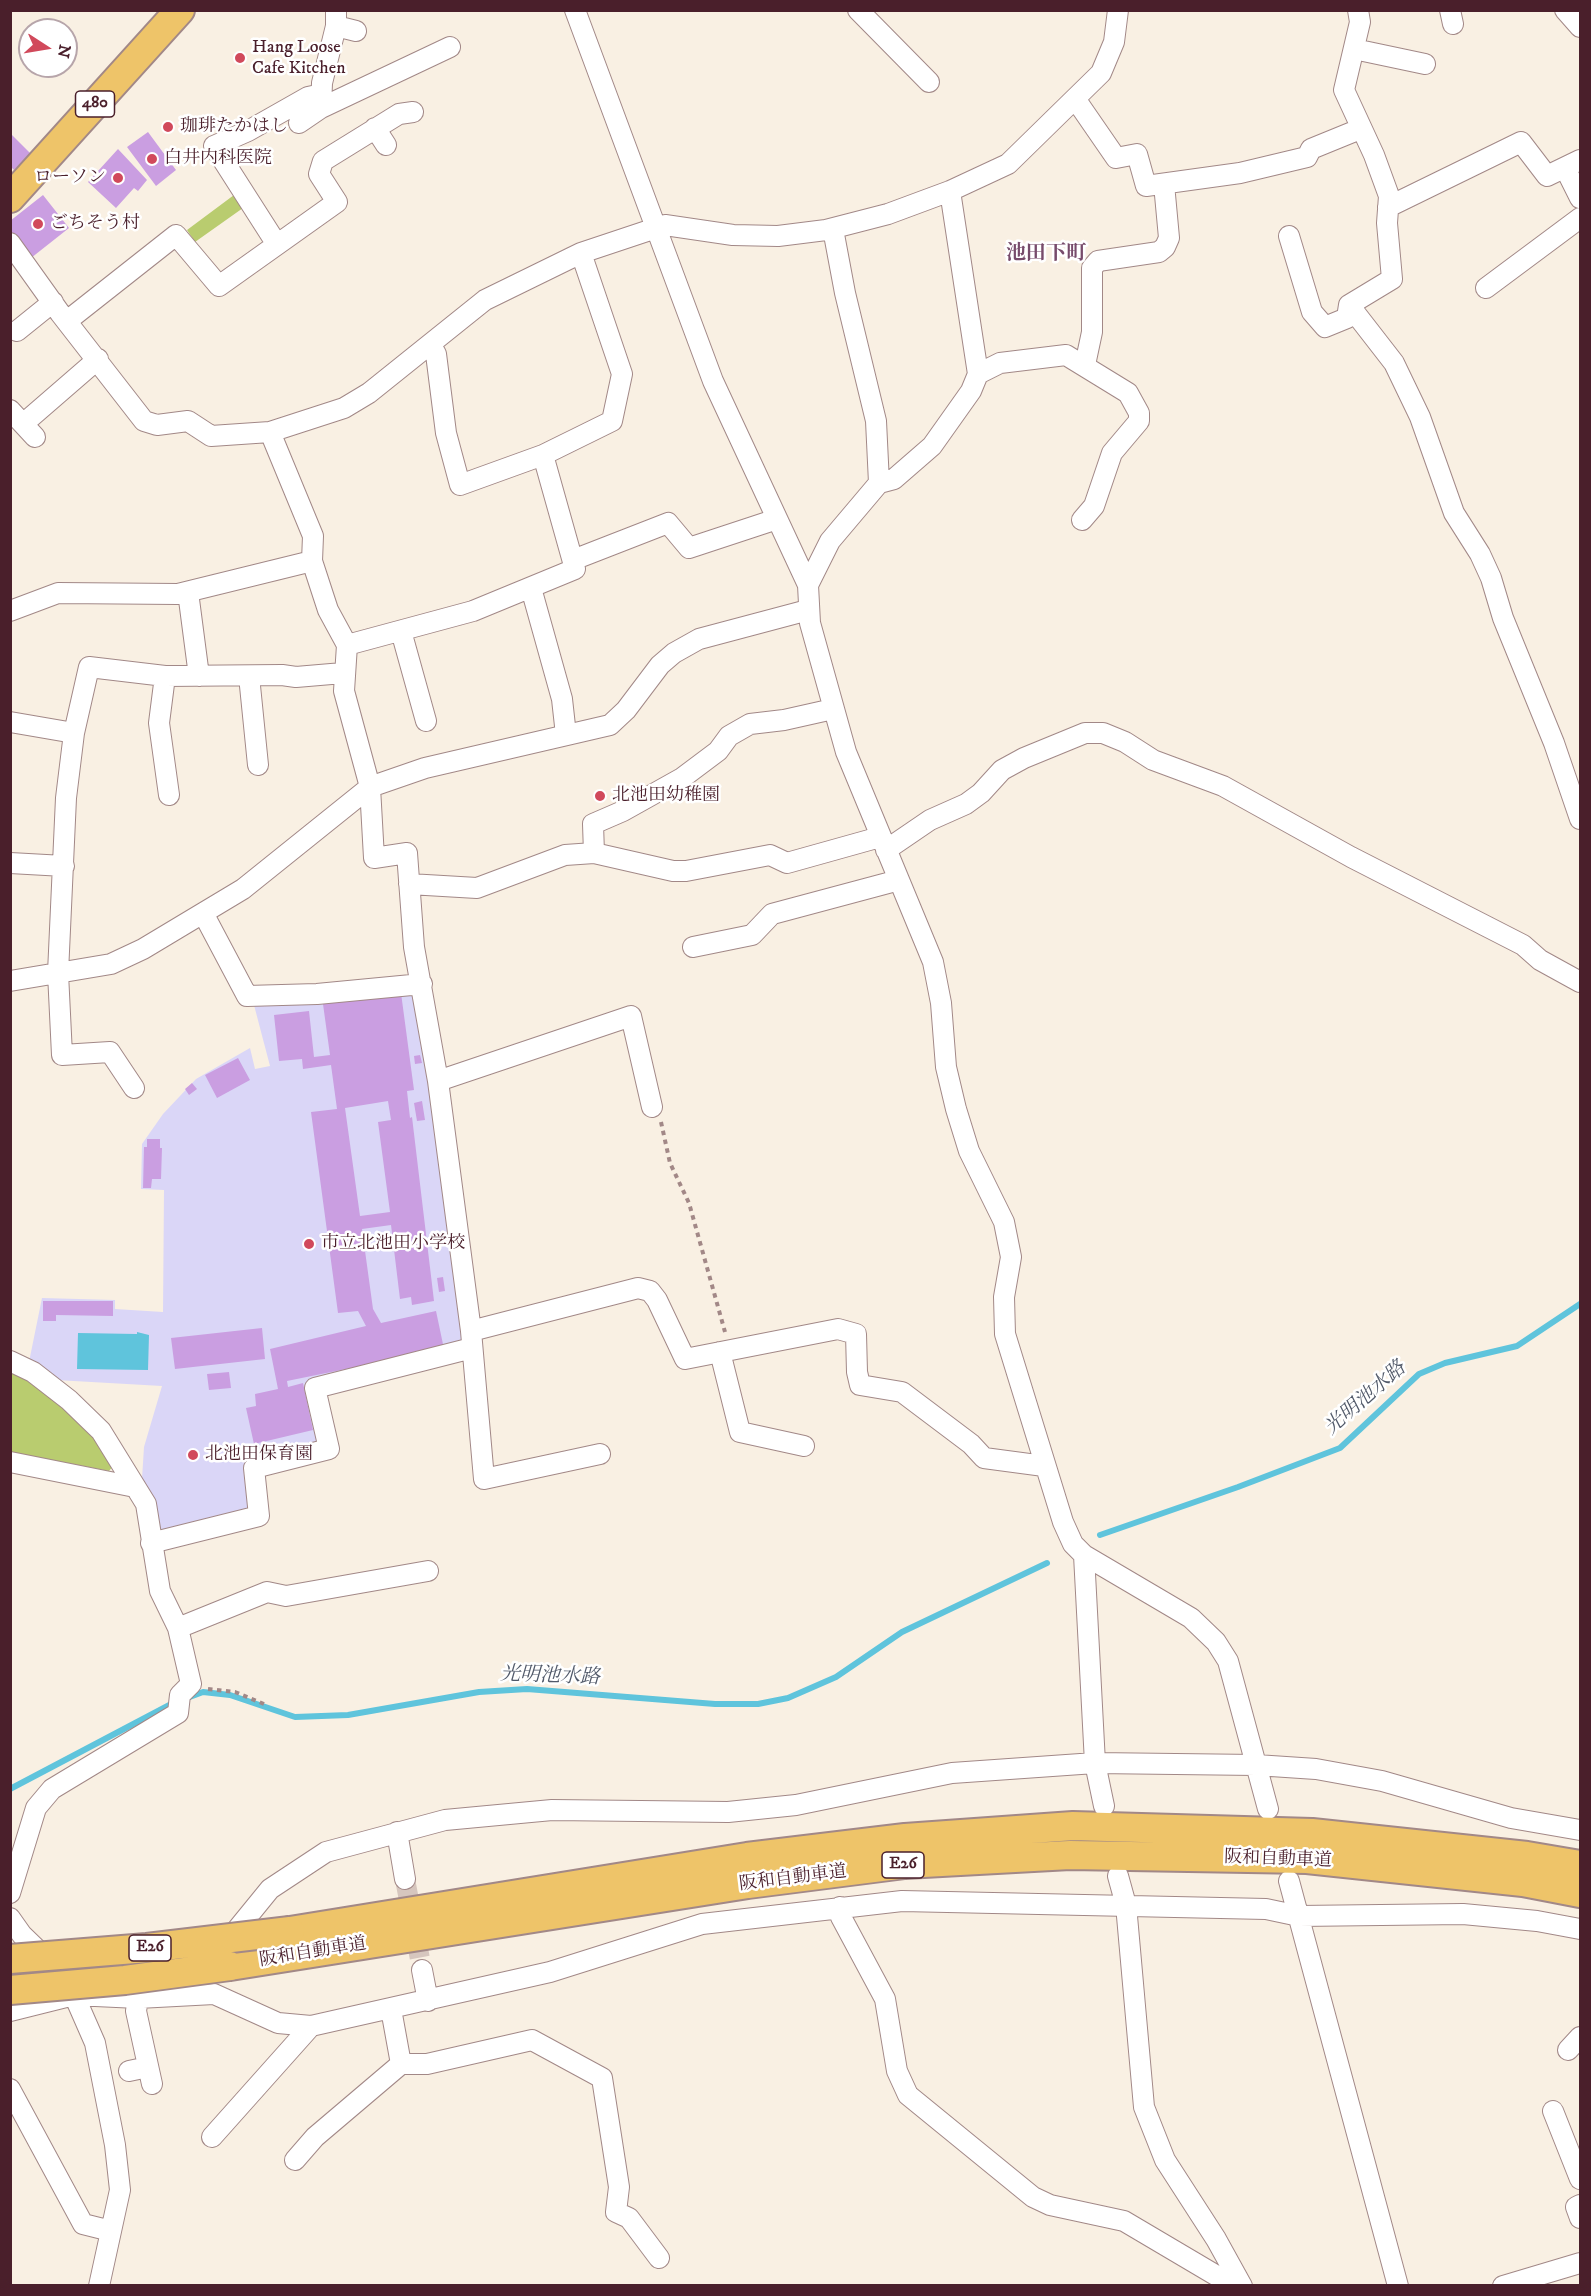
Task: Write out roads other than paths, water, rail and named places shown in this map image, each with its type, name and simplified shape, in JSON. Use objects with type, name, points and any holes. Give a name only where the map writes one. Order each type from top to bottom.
[{"type":"highway","name":"480","points":[[10,198],[180,10]]},
{"type":"highway","name":"阪和自動車道","points":[[10,1959],[147,1948],[290,1931],[747,1857],[905,1838],[1072,1826],[1311,1833],[1527,1856],[1581,1865]]},
{"type":"highway","name":"阪和自動車道","points":[[10,1990],[125,1980],[230,1966],[759,1883],[905,1864],[1070,1855],[1307,1859],[1523,1882],[1581,1893]]},
{"type":"street","points":[[575,10],[656,226],[671,274],[713,381],[808,585],[808,610],[846,752],[933,962],[940,1003],[946,1067],[956,1109],[969,1151],[1004,1222],[1011,1257],[1004,1297],[1005,1334],[1063,1522],[1073,1544],[1084,1555],[1191,1618],[1216,1642],[1228,1661],[1268,1809]]},
{"type":"street","points":[[858,10],[929,82]]},
{"type":"street","points":[[10,243],[144,421],[157,425],[188,421],[211,436],[258,430],[270,432],[344,408],[369,393],[485,300],[581,253],[656,226],[733,235],[778,236],[833,229],[888,214],[950,191],[1008,164],[1076,100],[1101,73],[1114,42],[1118,10]]},
{"type":"street","points":[[1349,305],[1392,279],[1387,223],[1389,196],[1374,155],[1360,129],[1344,90],[1360,22],[1358,10]]},
{"type":"street","points":[[1565,10],[1581,27]]},
{"type":"street","points":[[322,101],[336,18],[356,31]]},
{"type":"street","points":[[299,123],[322,101],[415,75],[450,47]]},
{"type":"street","points":[[1354,49],[1425,63]]},
{"type":"street","points":[[276,243],[214,146],[248,131],[308,97],[322,101]]},
{"type":"street","points":[[1076,100],[1116,158],[1137,154],[1146,186],[1240,173],[1307,157],[1311,149],[1360,129]]},
{"type":"street","points":[[67,321],[176,235],[219,286],[276,243],[340,211],[320,174],[323,161],[399,114],[413,112]]},
{"type":"street","points":[[375,128],[386,145]]},
{"type":"street","points":[[1388,207],[1521,142],[1547,176],[1573,164],[1581,198]]},
{"type":"street","points":[[1085,365],[1092,332],[1092,268],[1098,261],[1159,252],[1165,247],[1169,238],[1164,184]]},
{"type":"street","points":[[808,585],[830,541],[879,483],[894,479],[932,446],[971,391],[978,374],[950,191]]},
{"type":"street","points":[[1486,288],[1581,218]]},
{"type":"street","points":[[833,229],[845,293],[876,421],[879,483]]},
{"type":"street","points":[[1289,236],[1312,312],[1325,327],[1347,318],[1349,305]]},
{"type":"street","points":[[431,345],[436,354],[446,434],[460,484],[543,455],[612,421],[621,374],[581,253]]},
{"type":"street","points":[[17,331],[53,302]]},
{"type":"street","points":[[1349,305],[1394,363],[1420,417],[1454,513],[1480,554],[1491,578],[1503,618],[1554,743],[1581,819]]},
{"type":"street","points":[[978,374],[1000,363],[1066,355],[1128,393],[1139,413],[1138,421],[1112,453],[1094,506],[1082,520]]},
{"type":"street","points":[[23,424],[98,359]]},
{"type":"street","points":[[270,432],[313,536],[312,561],[328,610],[346,645],[344,691],[369,787],[374,858],[407,853],[414,947],[438,1082],[471,1339],[484,1479],[600,1454]]},
{"type":"street","points":[[346,645],[473,611],[575,569],[543,455]]},
{"type":"street","points":[[573,560],[668,523],[689,548],[777,519]]},
{"type":"street","points":[[10,611],[58,593],[178,594],[312,561]]},
{"type":"street","points":[[531,588],[562,699],[566,735]]},
{"type":"street","points":[[188,592],[198,676]]},
{"type":"street","points":[[10,981],[111,964],[143,949],[243,889],[369,787],[425,768],[610,725],[626,710],[660,665],[674,653],[699,639],[808,610]]},
{"type":"street","points":[[401,631],[426,721]]},
{"type":"street","points":[[134,1088],[110,1052],[62,1055],[58,973],[66,798],[74,733],[89,667],[165,676],[282,675],[296,677],[344,674]]},
{"type":"street","points":[[165,676],[159,723],[169,795]]},
{"type":"street","points":[[249,676],[258,765]]},
{"type":"street","points":[[594,853],[593,824],[682,778],[718,751],[729,736],[750,724],[784,720],[833,709]]},
{"type":"street","points":[[10,722],[74,733]]},
{"type":"street","points":[[409,884],[477,888],[565,855],[594,853],[686,872],[771,855],[787,863],[883,844],[966,804],[981,793],[1002,770],[1024,758],[1085,733],[1103,733],[1153,760],[1232,790],[1351,857],[1523,945],[1540,960],[1581,982]]},
{"type":"street","points":[[10,863],[64,866]]},
{"type":"street","points":[[693,947],[752,935],[772,914],[899,880]]},
{"type":"street","points":[[203,913],[247,996],[317,994],[422,984]]},
{"type":"street","points":[[438,1082],[631,1016],[652,1107]]},
{"type":"street","points":[[151,1543],[259,1516],[254,1468],[329,1449],[315,1388],[638,1288],[650,1291],[657,1300],[686,1359],[838,1329],[856,1334],[857,1372],[860,1385],[902,1392],[971,1444],[984,1458],[1044,1466]]},
{"type":"street","points":[[725,1351],[741,1432],[804,1446]]},
{"type":"street","points":[[10,1361],[33,1372],[69,1400],[101,1431],[146,1504],[160,1591],[178,1628],[183,1698],[52,1789],[36,1808],[10,1893]]},
{"type":"street","points":[[10,1462],[135,1487]]},
{"type":"street","points":[[1084,1555],[1095,1763],[1104,1806]]},
{"type":"street","points":[[178,1628],[267,1592],[286,1596],[428,1571]]},
{"type":"street","points":[[214,1994],[215,1957],[270,1888],[326,1852],[445,1820],[552,1810],[728,1812],[796,1805],[952,1773],[1095,1763],[1256,1765],[1316,1769],[1383,1781],[1511,1818],[1581,1830]]},
{"type":"street","points":[[397,1832],[405,1879]]},
{"type":"street","points":[[1118,1876],[1126,1905],[1144,2107],[1165,2160],[1216,2240],[1242,2286]]},
{"type":"street","points":[[1289,1881],[1398,2286]]},
{"type":"street","points":[[10,2011],[74,1995],[138,1998],[214,1994],[278,2023],[311,2026],[550,1972],[702,1924],[902,1901],[1266,1909],[1299,1916],[1463,1914],[1537,1921],[1581,1929]]},
{"type":"street","points":[[840,1907],[841,1917],[885,1999],[897,2071],[908,2095],[1033,2197],[1050,2205],[1124,2221],[1234,2286]]},
{"type":"street","points":[[10,1918],[22,1935],[53,1965],[74,1995],[96,2043],[115,2145],[120,2190],[99,2286]]},
{"type":"street","points":[[422,1970],[428,2001]]},
{"type":"street","points":[[129,2071],[150,2076],[136,2011],[138,1998]]},
{"type":"street","points":[[391,2009],[401,2064]]},
{"type":"street","points":[[212,2137],[311,2026]]},
{"type":"street","points":[[295,2160],[315,2137],[401,2064],[427,2064],[532,2040],[602,2078],[619,2187],[616,2212],[629,2218],[659,2258]]},
{"type":"street","points":[[10,2089],[83,2224],[111,2231]]},
{"type":"street","points":[[1553,2111],[1581,2179]]},
{"type":"street","points":[[1581,2205],[1576,2206],[1581,2218]]},
{"type":"street","points":[[1503,2286],[1560,2278],[1581,2263]]},
{"type":"water","points":[[137,1332],[149,1335],[148,1370],[77,1369],[78,1333],[137,1334]]},
{"type":"waterway","name":"光明池水路","points":[[1100,1535],[1238,1487],[1340,1448],[1419,1374],[1445,1363],[1517,1346],[1580,1304]]},
{"type":"waterway","name":"光明池水路","points":[[187,1698],[203,1692],[230,1695],[295,1717],[348,1715],[479,1692],[527,1689],[715,1704],[758,1704],[788,1698],[836,1677],[902,1632],[1047,1563]]},
{"type":"waterway","name":"光明池水路","points":[[10,1789],[177,1701]]},
{"type":"tunnel","points":[[405,1879],[422,1970]]},
{"type":"place","name":"Hang Loose Cafe Kitchen","points":[[240,58]]},
{"type":"place","name":"珈琲たかはし","points":[[168,127]]},
{"type":"place","name":"白井内科医院","points":[[152,159]]},
{"type":"place","name":"ローソン","points":[[118,178]]},
{"type":"place","name":"ごちそう村","points":[[38,224]]},
{"type":"place","name":"北池田幼稚園","points":[[600,796]]},
{"type":"place","name":"市立北池田小学校","points":[[309,1244]]},
{"type":"place","name":"北池田保育園","points":[[193,1455]]},
{"type":"district","name":"池田下町","points":[[1046,255]]}]
